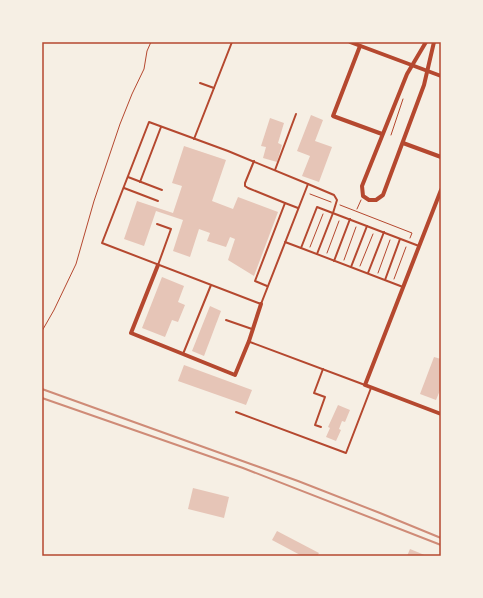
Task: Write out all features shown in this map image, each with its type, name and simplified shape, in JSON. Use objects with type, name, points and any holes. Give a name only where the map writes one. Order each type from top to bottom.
[{"type":"street","points":[[350,42],[441,76]]},
{"type":"street","points":[[366,42],[362,47],[333,116],[382,134]]},
{"type":"street","points":[[426,42],[411,66],[362,186],[363,196],[369,200],[376,200],[383,195],[424,85],[434,42]]},
{"type":"street","points":[[403,143],[441,157]]},
{"type":"street","points":[[441,190],[365,384],[441,414]]},
{"type":"street","points":[[158,265],[131,333],[235,375],[249,341],[261,304]]},
{"type":"lane","points":[[194,139],[232,42]]},
{"type":"lane","points":[[200,83],[214,88]]},
{"type":"lane","points":[[275,170],[296,114]]},
{"type":"lane","points":[[308,184],[261,304],[102,243],[149,122],[254,161],[334,195],[337,200],[317,254]]},
{"type":"lane","points":[[140,182],[161,127]]},
{"type":"lane","points":[[254,161],[245,186],[298,208]]},
{"type":"lane","points":[[128,177],[162,190]]},
{"type":"lane","points":[[124,188],[158,201]]},
{"type":"lane","points":[[268,286],[255,281],[285,203]]},
{"type":"lane","points":[[301,248],[317,207],[419,246]]},
{"type":"lane","points":[[334,261],[350,219]]},
{"type":"lane","points":[[157,224],[171,229],[158,265]]},
{"type":"lane","points":[[351,267],[367,226]]},
{"type":"lane","points":[[368,274],[384,232]]},
{"type":"lane","points":[[385,280],[400,239]]},
{"type":"lane","points":[[285,242],[403,287]]},
{"type":"lane","points":[[183,354],[212,285]]},
{"type":"lane","points":[[226,320],[253,330]]},
{"type":"lane","points":[[249,341],[365,384]]},
{"type":"lane","points":[[321,427],[315,425],[325,397],[314,393],[323,369]]},
{"type":"lane","points":[[236,412],[346,453],[372,387]]},
{"type":"path","points":[[42,331],[76,264],[94,201],[120,124],[144,69],[147,52],[151,42]]},
{"type":"path","points":[[357,209],[363,196]]},
{"type":"path","points":[[309,251],[328,201]]},
{"type":"path","points":[[342,264],[362,214]]},
{"type":"path","points":[[325,257],[341,216]]},
{"type":"path","points":[[359,270],[378,220]]},
{"type":"path","points":[[376,277],[395,226]]},
{"type":"path","points":[[42,551],[43,556]]},
{"type":"building","points":[[311,115],[323,120],[315,141],[332,147],[319,182],[302,176],[310,156],[297,151]]},
{"type":"building","points":[[270,118],[284,123],[278,143],[282,145],[277,162],[263,158],[266,147],[261,146]]},
{"type":"building","points":[[184,146],[226,160],[212,201],[233,209],[238,197],[278,212],[254,276],[228,260],[235,239],[230,237],[226,247],[207,241],[210,233],[199,229],[190,257],[173,251],[183,220],[156,211],[144,246],[124,239],[137,201],[173,213],[182,186],[172,183]]},
{"type":"building","points":[[162,277],[184,286],[178,302],[185,305],[178,322],[172,320],[165,337],[142,328]]},
{"type":"building","points":[[210,306],[221,311],[204,356],[192,351]]},
{"type":"building","points":[[434,357],[441,359],[441,388],[436,400],[420,394]]},
{"type":"building","points":[[184,365],[252,390],[246,405],[178,381]]},
{"type":"building","points":[[338,405],[350,410],[345,422],[342,421],[339,429],[341,430],[336,441],[326,437],[330,428],[328,427]]},
{"type":"building","points":[[193,488],[229,497],[224,518],[188,509]]},
{"type":"building","points":[[277,531],[319,553],[317,556],[302,556],[272,540]]},
{"type":"building","points":[[410,549],[427,556],[407,556]]},
{"type":"railway","points":[[42,389],[298,481],[441,538]]},
{"type":"railway","points":[[42,398],[243,468],[441,545]]}]
